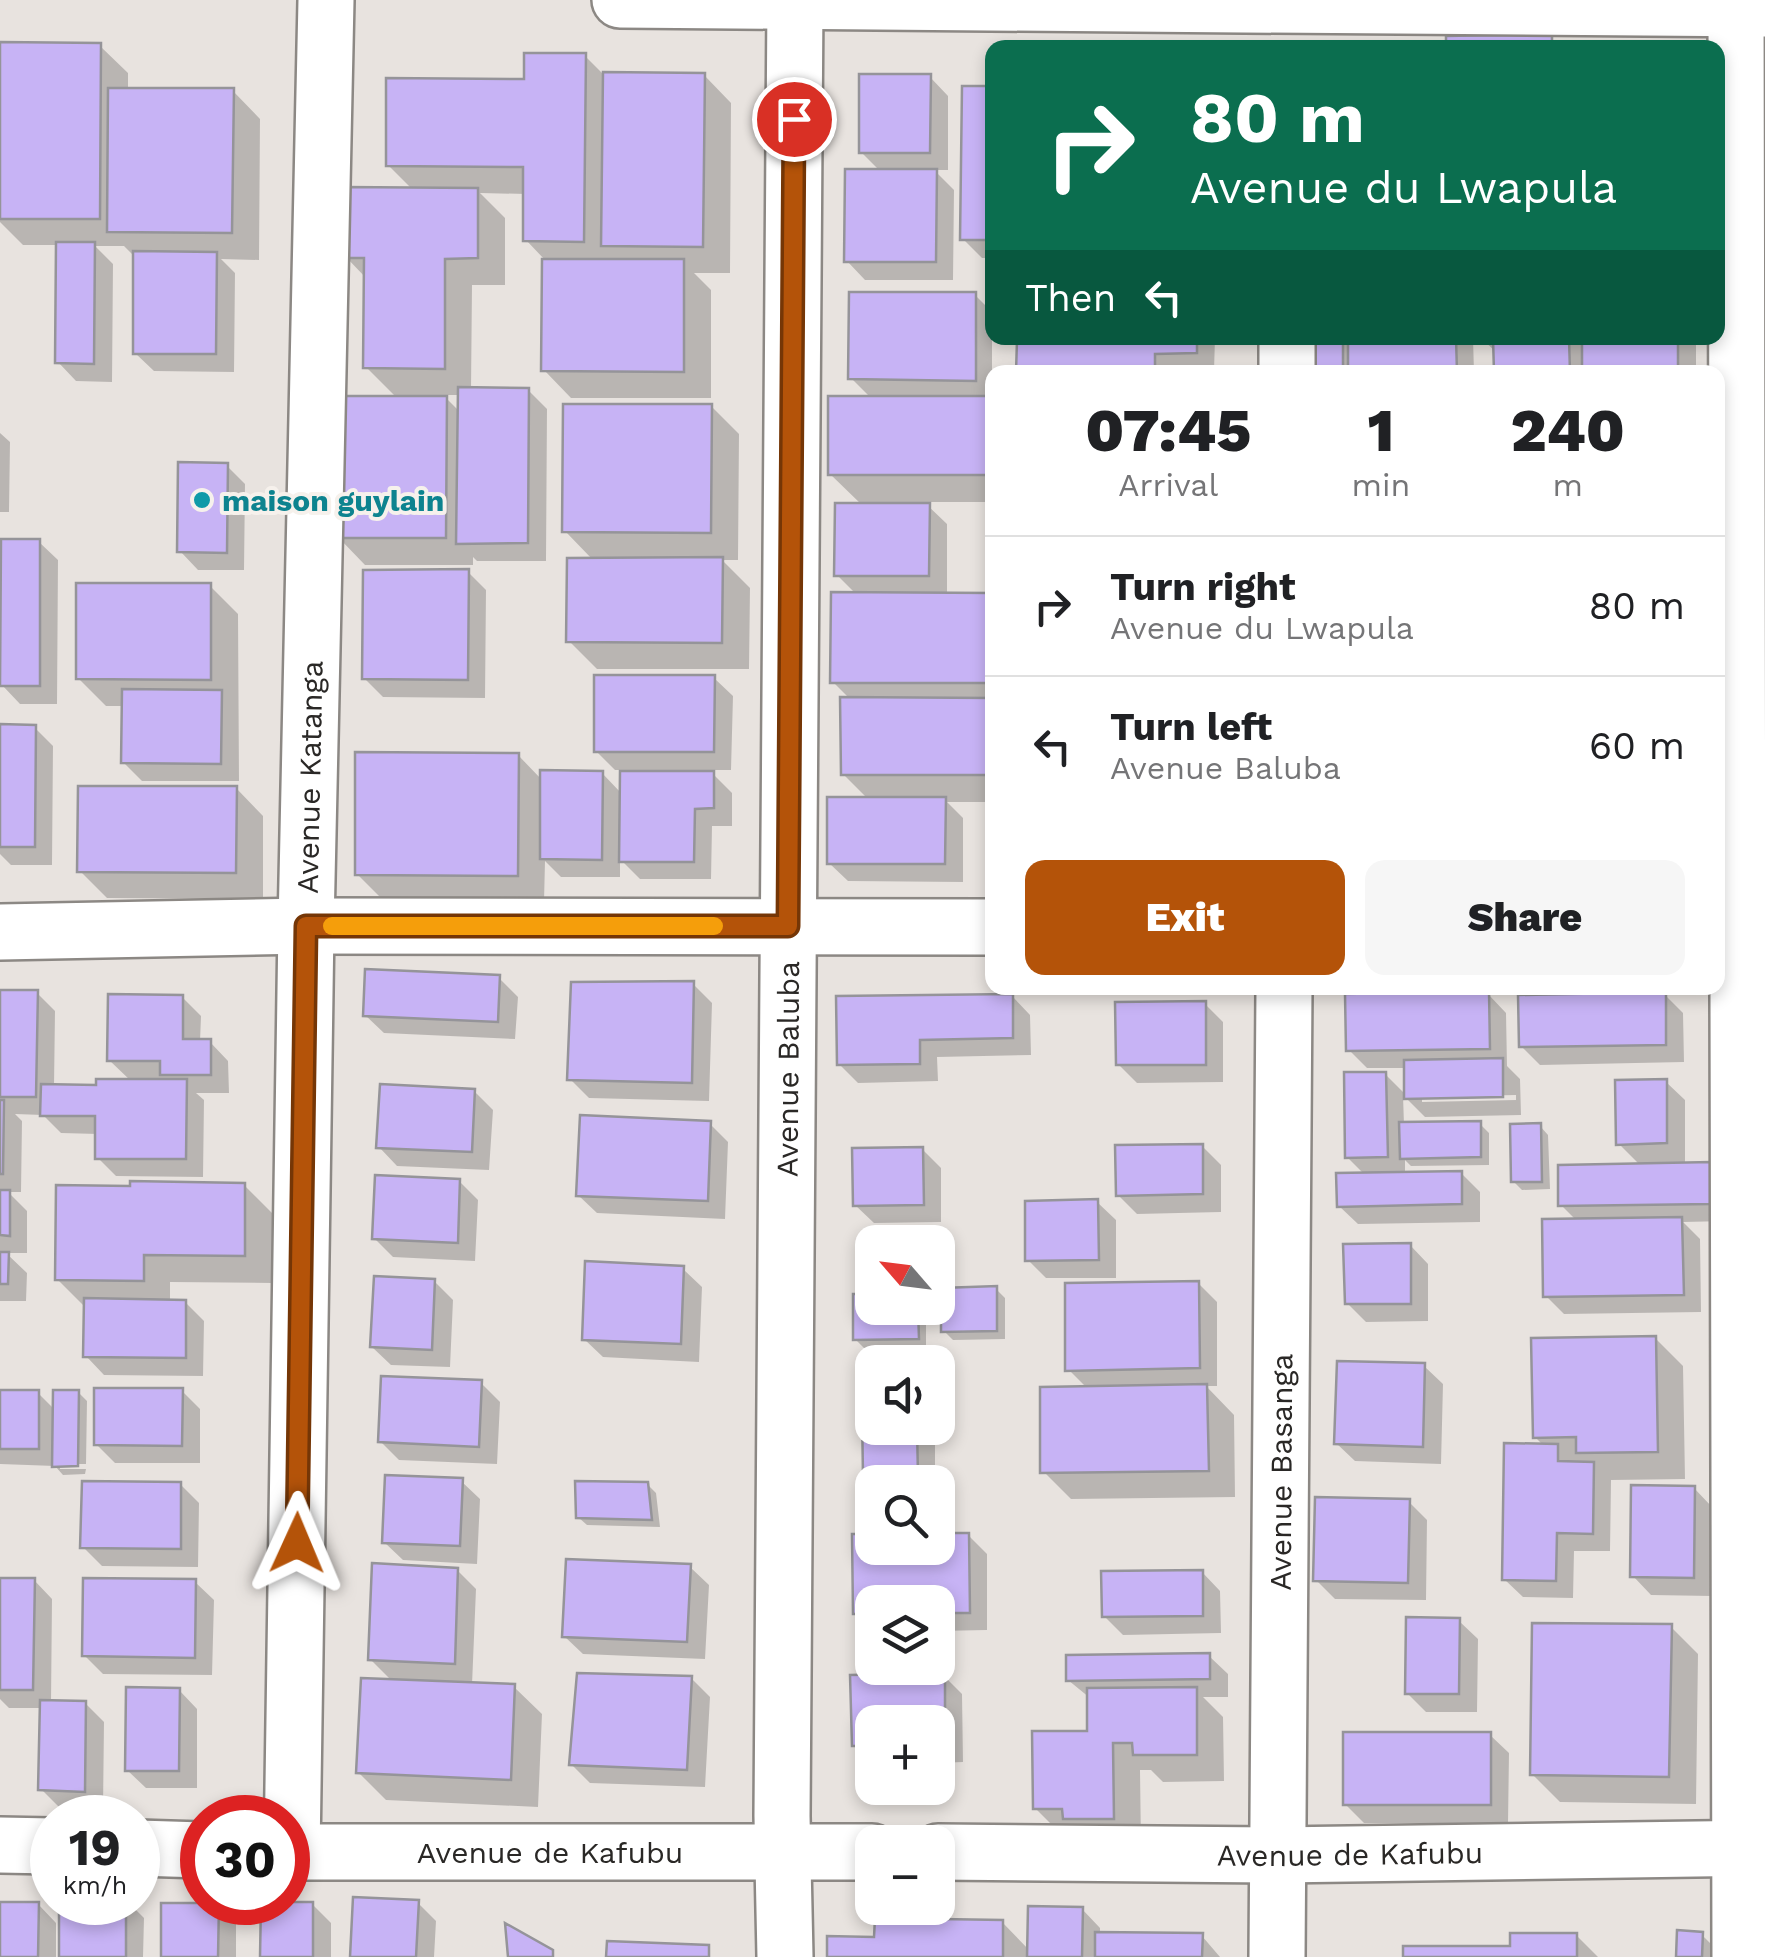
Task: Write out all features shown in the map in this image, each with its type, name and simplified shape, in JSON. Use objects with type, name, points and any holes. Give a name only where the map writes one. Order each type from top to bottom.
[{"type":"street","name":"Avenue Katanga","points":[[291,1795],[326,0]]},
{"type":"street","points":[[620,0],[1289,18],[1751,9],[1740,930],[1753,1848],[1740,1957]]},
{"type":"street","name":"Avenue Baluba","points":[[785,1957],[782,1816],[795,2]]},
{"type":"street","points":[[0,932],[306,926],[985,926]]},
{"type":"street","name":"Avenue Basanga","points":[[1276,1957],[1284,995]]},
{"type":"street","points":[[0,1845],[30,1846]]},
{"type":"street","name":"Avenue de Kafubu","points":[[955,1852],[1278,1855],[1753,1848]]},
{"type":"street","name":"Avenue de Kafubu","points":[[310,1852],[855,1852]]},
{"type":"building","points":[[1552,34],[1552,40],[1446,40],[1446,36]]},
{"type":"building","points":[[0,42],[101,43],[100,219],[0,219]]},
{"type":"building","points":[[524,53],[586,53],[584,242],[523,241],[523,167],[386,166],[386,78],[524,79]]},
{"type":"building","points":[[603,72],[705,73],[703,247],[601,246]]},
{"type":"building","points":[[859,74],[931,74],[930,153],[859,153]]},
{"type":"building","points":[[962,86],[985,86],[985,240],[960,240]]},
{"type":"building","points":[[108,88],[234,88],[232,233],[107,232]]},
{"type":"building","points":[[845,169],[937,169],[936,262],[844,262]]},
{"type":"building","points":[[343,187],[478,188],[478,258],[445,259],[445,369],[363,368],[364,258],[342,258]]},
{"type":"building","points":[[56,242],[95,242],[94,364],[55,363]]},
{"type":"building","points":[[133,251],[217,252],[216,354],[133,354]]},
{"type":"building","points":[[542,259],[684,259],[684,372],[541,371]]},
{"type":"building","points":[[849,292],[976,292],[976,381],[848,379]]},
{"type":"building","points":[[1017,345],[1197,345],[1197,353],[1155,354],[1155,365],[1016,365]]},
{"type":"building","points":[[1315,345],[1343,345],[1343,365],[1316,365]]},
{"type":"building","points":[[1348,345],[1456,345],[1457,365],[1348,365]]},
{"type":"building","points":[[1493,345],[1569,345],[1570,365],[1494,365]]},
{"type":"building","points":[[1582,345],[1678,345],[1678,365],[1582,365]]},
{"type":"building","points":[[458,387],[529,388],[528,543],[456,544]]},
{"type":"building","points":[[336,396],[447,396],[446,538],[335,538]]},
{"type":"building","points":[[828,396],[985,396],[985,475],[828,475]]},
{"type":"building","points":[[563,404],[712,404],[711,533],[562,532]]},
{"type":"building","name":"maison guylain","points":[[178,462],[228,463],[227,553],[177,552]]},
{"type":"building","points":[[835,503],[930,503],[929,576],[834,576]]},
{"type":"building","points":[[1,539],[40,539],[40,686],[0,686]]},
{"type":"building","points":[[723,557],[722,643],[566,642],[567,558]]},
{"type":"building","points":[[469,569],[468,680],[362,679],[363,570]]},
{"type":"building","points":[[76,583],[211,583],[211,680],[76,679]]},
{"type":"building","points":[[831,592],[985,593],[985,683],[830,683]]},
{"type":"building","points":[[594,675],[715,675],[714,752],[594,752]]},
{"type":"building","points":[[122,689],[222,690],[221,764],[121,763]]},
{"type":"building","points":[[840,697],[985,698],[985,775],[841,775]]},
{"type":"building","points":[[0,724],[36,725],[35,847],[0,847]]},
{"type":"building","points":[[355,752],[519,753],[518,876],[355,875]]},
{"type":"building","points":[[540,770],[603,771],[602,860],[540,859]]},
{"type":"building","points":[[620,771],[714,771],[714,808],[695,809],[694,862],[619,862]]},
{"type":"building","points":[[78,786],[237,786],[236,873],[77,872]]},
{"type":"building","points":[[827,797],[946,797],[945,864],[827,864]]},
{"type":"building","points":[[365,969],[500,975],[498,1022],[363,1016]]},
{"type":"building","points":[[694,981],[692,1083],[567,1080],[571,982]]},
{"type":"building","points":[[0,990],[38,990],[36,1097],[0,1097]]},
{"type":"building","points":[[108,994],[183,995],[183,1039],[211,1039],[211,1075],[160,1075],[160,1061],[107,1061]]},
{"type":"building","points":[[1013,995],[1013,1038],[920,1040],[920,1064],[837,1065],[836,996]]},
{"type":"building","points":[[1345,995],[1489,995],[1490,1049],[1346,1051]]},
{"type":"building","points":[[1518,995],[1666,995],[1666,1045],[1519,1047]]},
{"type":"building","points":[[1206,1001],[1206,1065],[1116,1065],[1115,1002]]},
{"type":"building","points":[[1503,1058],[1503,1097],[1404,1099],[1404,1060]]},
{"type":"building","points":[[1344,1072],[1386,1072],[1388,1157],[1345,1158]]},
{"type":"building","points":[[96,1079],[187,1079],[186,1159],[95,1159],[95,1116],[40,1116],[41,1084],[96,1085]]},
{"type":"building","points":[[1667,1079],[1667,1143],[1616,1145],[1615,1080]]},
{"type":"building","points":[[380,1084],[475,1089],[472,1152],[376,1148]]},
{"type":"building","points":[[0,1100],[4,1100],[3,1174],[0,1174]]},
{"type":"building","points":[[580,1115],[711,1121],[708,1201],[576,1196]]},
{"type":"building","points":[[1481,1121],[1481,1157],[1400,1159],[1399,1122]]},
{"type":"building","points":[[1541,1123],[1542,1182],[1511,1182],[1510,1124]]},
{"type":"building","points":[[1203,1144],[1203,1194],[1116,1196],[1115,1145]]},
{"type":"building","points":[[923,1147],[924,1205],[853,1206],[852,1148]]},
{"type":"building","points":[[1711,1162],[1711,1204],[1558,1206],[1558,1165]]},
{"type":"building","points":[[1462,1171],[1462,1204],[1337,1207],[1336,1173]]},
{"type":"building","points":[[375,1175],[460,1179],[458,1243],[372,1239]]},
{"type":"building","points":[[130,1181],[245,1183],[245,1256],[144,1255],[144,1281],[55,1280],[56,1185],[130,1186]]},
{"type":"building","points":[[0,1190],[10,1190],[10,1236],[0,1235]]},
{"type":"building","points":[[1098,1199],[1099,1260],[1025,1261],[1025,1201]]},
{"type":"building","points":[[1682,1217],[1684,1295],[1543,1297],[1542,1219]]},
{"type":"building","points":[[1411,1243],[1411,1304],[1345,1304],[1343,1244]]},
{"type":"building","points":[[0,1252],[9,1252],[8,1284],[0,1284]]},
{"type":"building","points":[[585,1261],[684,1266],[681,1344],[582,1340]]},
{"type":"building","points":[[374,1276],[435,1279],[432,1350],[370,1347]]},
{"type":"building","points":[[1199,1281],[1200,1368],[1065,1371],[1065,1283]]},
{"type":"building","points":[[997,1286],[997,1331],[941,1332],[941,1325],[955,1325],[955,1288]]},
{"type":"building","points":[[853,1294],[855,1325],[919,1325],[919,1339],[853,1340]]},
{"type":"building","points":[[84,1298],[186,1300],[186,1358],[83,1357]]},
{"type":"building","points":[[1656,1336],[1658,1452],[1576,1453],[1576,1437],[1533,1438],[1531,1338]]},
{"type":"building","points":[[1337,1361],[1425,1363],[1423,1447],[1334,1444]]},
{"type":"building","points":[[381,1376],[482,1380],[479,1447],[378,1442]]},
{"type":"building","points":[[1207,1384],[1209,1471],[1040,1473],[1040,1387]]},
{"type":"building","points":[[94,1388],[183,1388],[182,1446],[94,1445]]},
{"type":"building","points":[[0,1390],[39,1390],[39,1449],[0,1449]]},
{"type":"building","points":[[53,1390],[79,1390],[78,1466],[52,1467]]},
{"type":"building","points":[[1504,1443],[1558,1444],[1558,1461],[1594,1462],[1593,1534],[1557,1533],[1556,1581],[1502,1580]]},
{"type":"building","points":[[863,1445],[917,1445],[918,1465],[863,1465]]},
{"type":"building","points":[[385,1475],[463,1478],[460,1546],[382,1543]]},
{"type":"building","points":[[82,1481],[181,1482],[181,1549],[80,1548]]},
{"type":"building","points":[[575,1481],[648,1482],[652,1520],[576,1518]]},
{"type":"building","points":[[1631,1485],[1695,1486],[1694,1578],[1630,1577]]},
{"type":"building","points":[[1315,1497],[1410,1499],[1408,1583],[1313,1581]]},
{"type":"building","points":[[955,1533],[969,1533],[970,1613],[955,1613],[955,1585],[855,1585],[853,1614],[852,1534],[855,1565],[955,1565]]},
{"type":"building","points":[[566,1559],[691,1564],[687,1642],[562,1637]]},
{"type":"building","points":[[372,1563],[458,1568],[455,1664],[368,1660]]},
{"type":"building","points":[[1203,1570],[1203,1616],[1102,1617],[1101,1571]]},
{"type":"building","points":[[0,1578],[35,1578],[33,1690],[0,1690]]},
{"type":"building","points":[[83,1578],[196,1579],[195,1658],[82,1656]]},
{"type":"building","points":[[1406,1617],[1460,1618],[1459,1694],[1405,1694]]},
{"type":"building","points":[[1532,1623],[1672,1624],[1669,1777],[1530,1775]]},
{"type":"building","points":[[1210,1653],[1210,1679],[1066,1681],[1066,1655]]},
{"type":"building","points":[[577,1673],[692,1676],[687,1770],[569,1765]]},
{"type":"building","points":[[850,1675],[855,1675],[855,1685],[945,1685],[945,1705],[855,1705],[852,1746]]},
{"type":"building","points":[[361,1678],[515,1684],[511,1780],[356,1773]]},
{"type":"building","points":[[126,1687],[180,1688],[179,1771],[125,1771]]},
{"type":"building","points":[[1197,1687],[1197,1755],[1133,1755],[1132,1743],[1113,1743],[1114,1819],[1063,1819],[1062,1809],[1033,1809],[1032,1731],[1087,1731],[1087,1688]]},
{"type":"building","points":[[40,1700],[86,1701],[85,1792],[38,1790]]},
{"type":"building","points":[[1343,1732],[1491,1732],[1491,1805],[1343,1805]]},
{"type":"building","points":[[353,1897],[419,1900],[416,1957],[350,1957]]},
{"type":"building","points":[[0,1902],[30,1902],[30,1925],[39,1925],[38,1957],[0,1957]]},
{"type":"building","points":[[313,1902],[313,1957],[260,1957],[261,1925],[310,1925]]},
{"type":"building","points":[[161,1903],[180,1903],[180,1925],[219,1925],[218,1957],[161,1957]]},
{"type":"building","points":[[1028,1906],[1083,1907],[1082,1957],[1027,1957]]},
{"type":"building","points":[[955,1919],[1003,1920],[1003,1957],[827,1957],[827,1936],[874,1937],[875,1925],[955,1925]]},
{"type":"building","points":[[505,1923],[553,1950],[553,1957],[508,1957]]},
{"type":"building","points":[[59,1925],[126,1925],[126,1957],[59,1957]]},
{"type":"building","points":[[1677,1930],[1703,1932],[1702,1957],[1676,1957]]},
{"type":"building","points":[[1095,1932],[1203,1933],[1202,1957],[1095,1957]]},
{"type":"building","points":[[1510,1933],[1577,1933],[1577,1957],[1403,1957],[1403,1946],[1510,1946]]},
{"type":"building","points":[[607,1941],[709,1945],[709,1957],[606,1957]]},
{"type":"slow traffic","points":[[332,926],[714,926]]},
{"type":"place","name":"maison guylain","points":[[202,500]]},
{"type":"route","points":[[297,1543],[306,926],[788,926],[794,119]]}]
